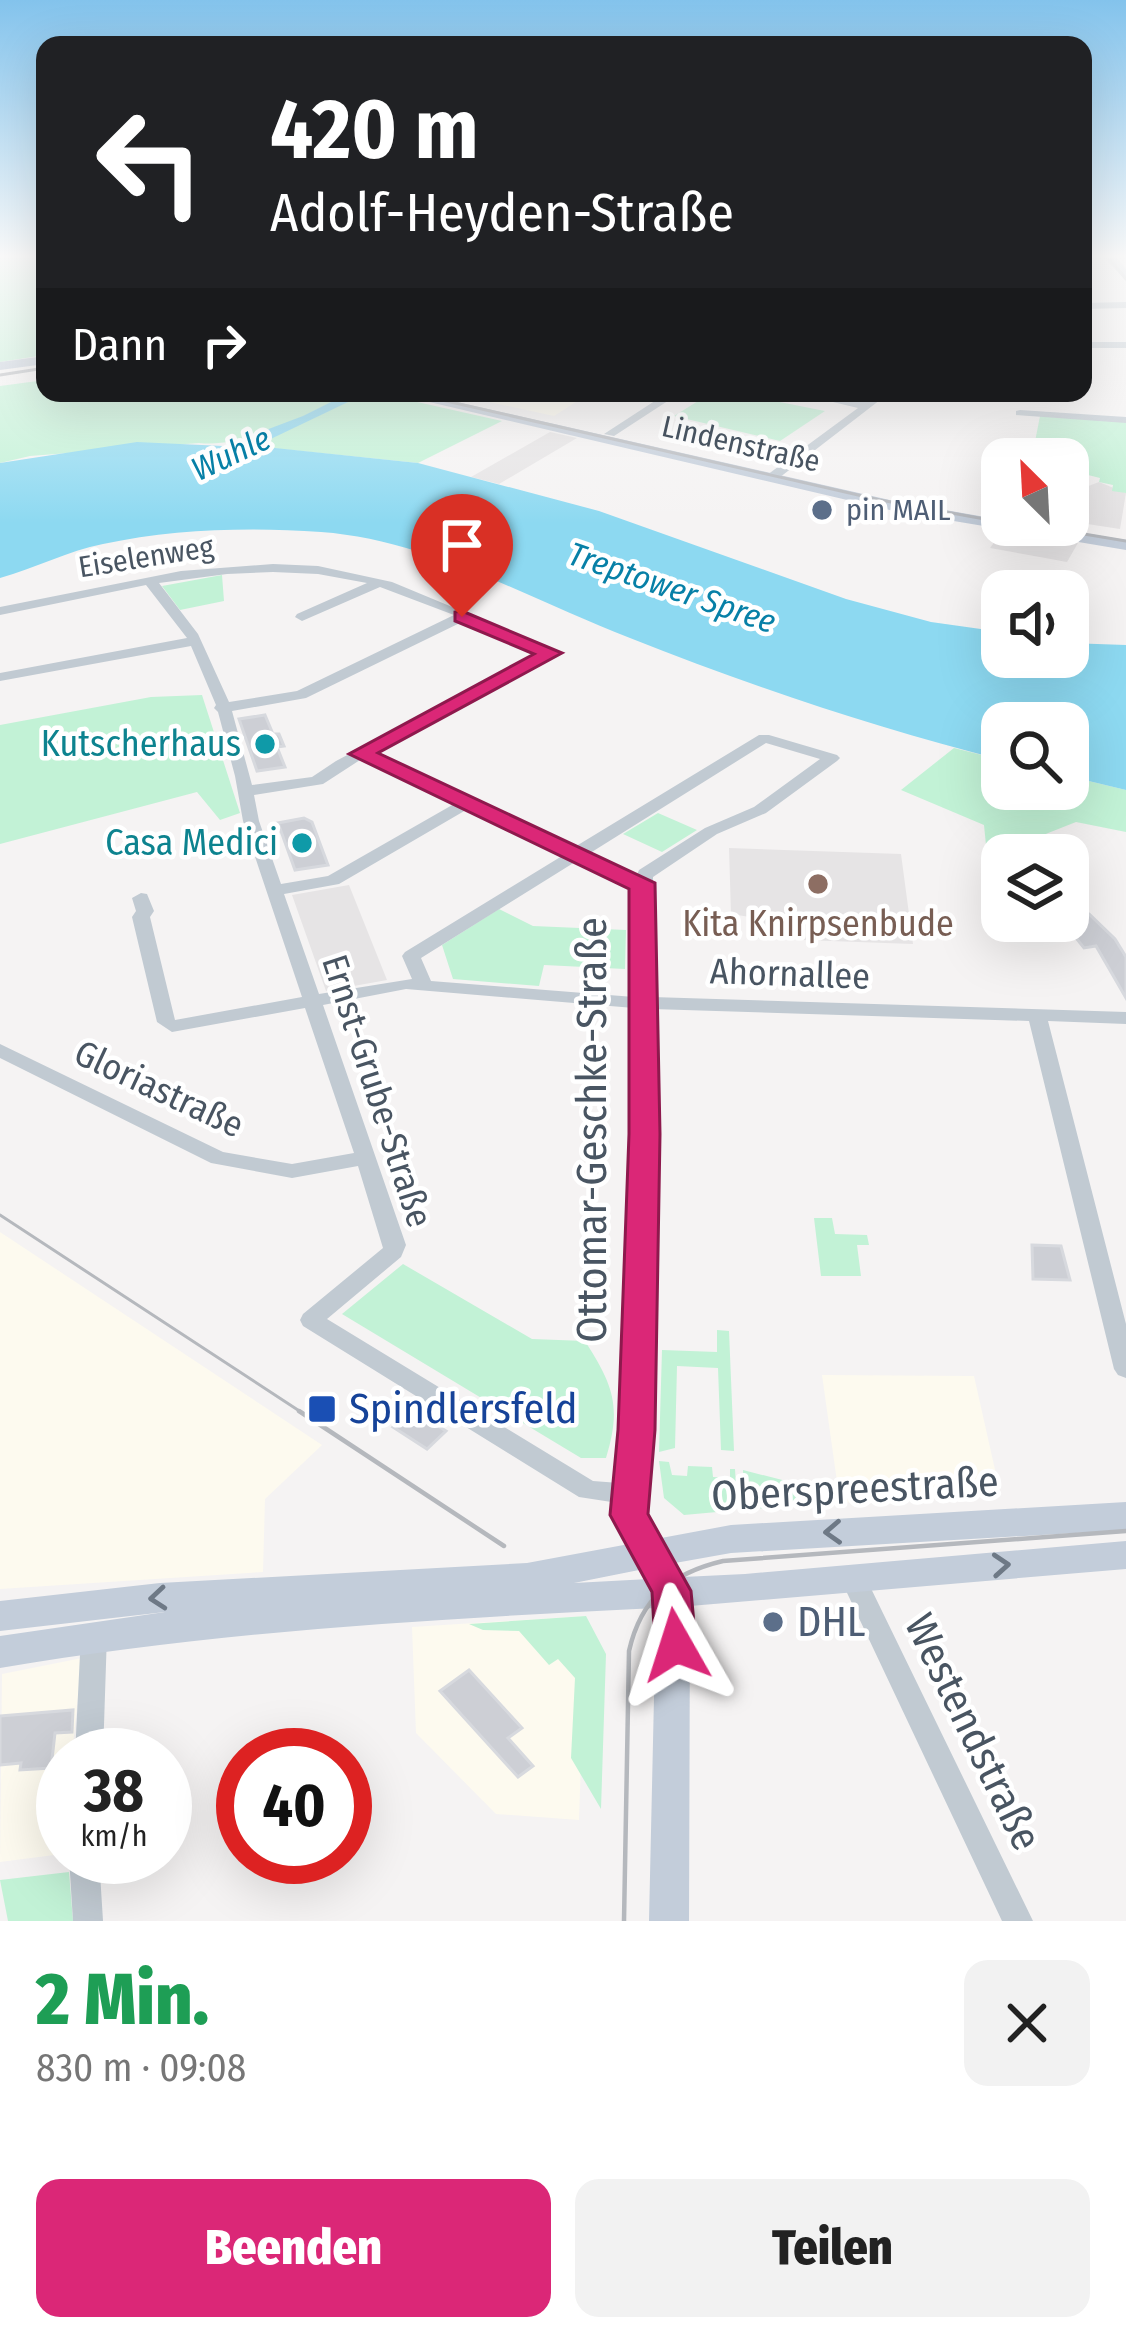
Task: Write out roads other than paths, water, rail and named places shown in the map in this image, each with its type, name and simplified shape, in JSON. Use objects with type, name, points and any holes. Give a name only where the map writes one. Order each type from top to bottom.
[{"type":"main road","points":[[0,366],[36,360]]},
{"type":"main road","points":[[0,380],[36,375]]},
{"type":"main road","name":"Lindenstraße","points":[[439,402],[981,518]]},
{"type":"main road","name":"Lindenstraße","points":[[470,402],[775,475]]},
{"type":"main road","points":[[1089,530],[1126,536]]},
{"type":"main road","name":"Lindenstraße","points":[[1089,538],[1126,545]]},
{"type":"main road","name":"Oberspreestraße","points":[[0,1652],[233,1608],[526,1577],[744,1538],[1126,1516]]},
{"type":"main road","name":"Ottomar-Geschke-Straße","points":[[653,1553],[672,1591],[676,1652],[669,1921]]},
{"type":"main road","name":"Oberspreestraße","points":[[0,1616],[672,1591],[1126,1555]]},
{"type":"street","points":[[1092,346],[1126,345]]},
{"type":"street","points":[[610,434],[661,402]]},
{"type":"street","points":[[846,402],[866,406]]},
{"type":"street","points":[[775,475],[872,402]]},
{"type":"street","points":[[1020,413],[1126,420]]},
{"type":"street","name":"Eiselenweg","points":[[0,611],[224,571],[303,572],[378,583],[551,653],[360,754]]},
{"type":"street","name":"Ernst-Grube-Straße","points":[[152,581],[196,641],[221,708],[248,791],[251,821],[395,1245],[393,1252],[310,1320],[588,1490],[629,1494]]},
{"type":"street","points":[[302,617],[378,583]]},
{"type":"street","points":[[221,708],[301,695],[462,617]]},
{"type":"street","points":[[0,677],[196,641]]},
{"type":"street","name":"Ottomar-Geschke-Straße","points":[[574,855],[764,738],[832,758],[745,819],[706,834],[645,874],[642,883],[639,1347],[629,1515],[653,1553]]},
{"type":"street","points":[[248,791],[317,781],[360,754],[642,883]]},
{"type":"street","points":[[275,890],[333,880],[466,804]]},
{"type":"street","points":[[423,984],[411,956],[574,855]]},
{"type":"street","name":"Ahornallee","points":[[141,898],[145,910],[141,917],[166,1022],[181,1025],[423,984],[644,1003],[1126,1018]]},
{"type":"street","points":[[1037,1015],[1126,1369]]},
{"type":"street","name":"Gloriastraße","points":[[0,1050],[218,1158],[292,1171],[365,1158]]},
{"type":"street","name":"Westendstraße","points":[[853,1578],[1018,1921]]},
{"type":"street","points":[[90,1728],[94,1634]]},
{"type":"street","points":[[86,1884],[88,1921]]},
{"type":"water","points":[[331,402],[348,402],[256,446],[418,463],[599,511],[846,599],[931,622],[981,629],[981,678],[1089,678],[1089,644],[1126,645],[1126,790],[1089,781],[1089,702],[981,702],[981,754],[768,689],[441,559],[362,537],[267,530],[157,535],[90,547],[0,578],[0,463],[137,442],[223,446]]},
{"type":"tram line","points":[[0,375],[36,369]]},
{"type":"tram line","points":[[450,402],[880,500],[981,518]]},
{"type":"tram line","points":[[1089,535],[1126,541]]},
{"type":"tram line","points":[[0,1215],[304,1414]]},
{"type":"tram line","points":[[299,1411],[504,1546]]},
{"type":"tram line","points":[[624,1921],[629,1651],[642,1616],[661,1591],[688,1573],[723,1561],[1126,1531]]},
{"type":"place","name":"pin MAIL","points":[[822,510]]},
{"type":"place","name":"Kutscherhaus","points":[[265,744]]},
{"type":"place","name":"Casa Medici","points":[[302,843]]},
{"type":"place","name":"Kita Knirpsenbude","points":[[818,884]]},
{"type":"place","name":"Spindlersfeld","points":[[322,1409]]},
{"type":"place","name":"DHL","points":[[773,1622]]},
{"type":"water label","name":"Wuhle","points":[[231,454]]},
{"type":"water label","name":"Treptower Spree","points":[[672,588]]}]
